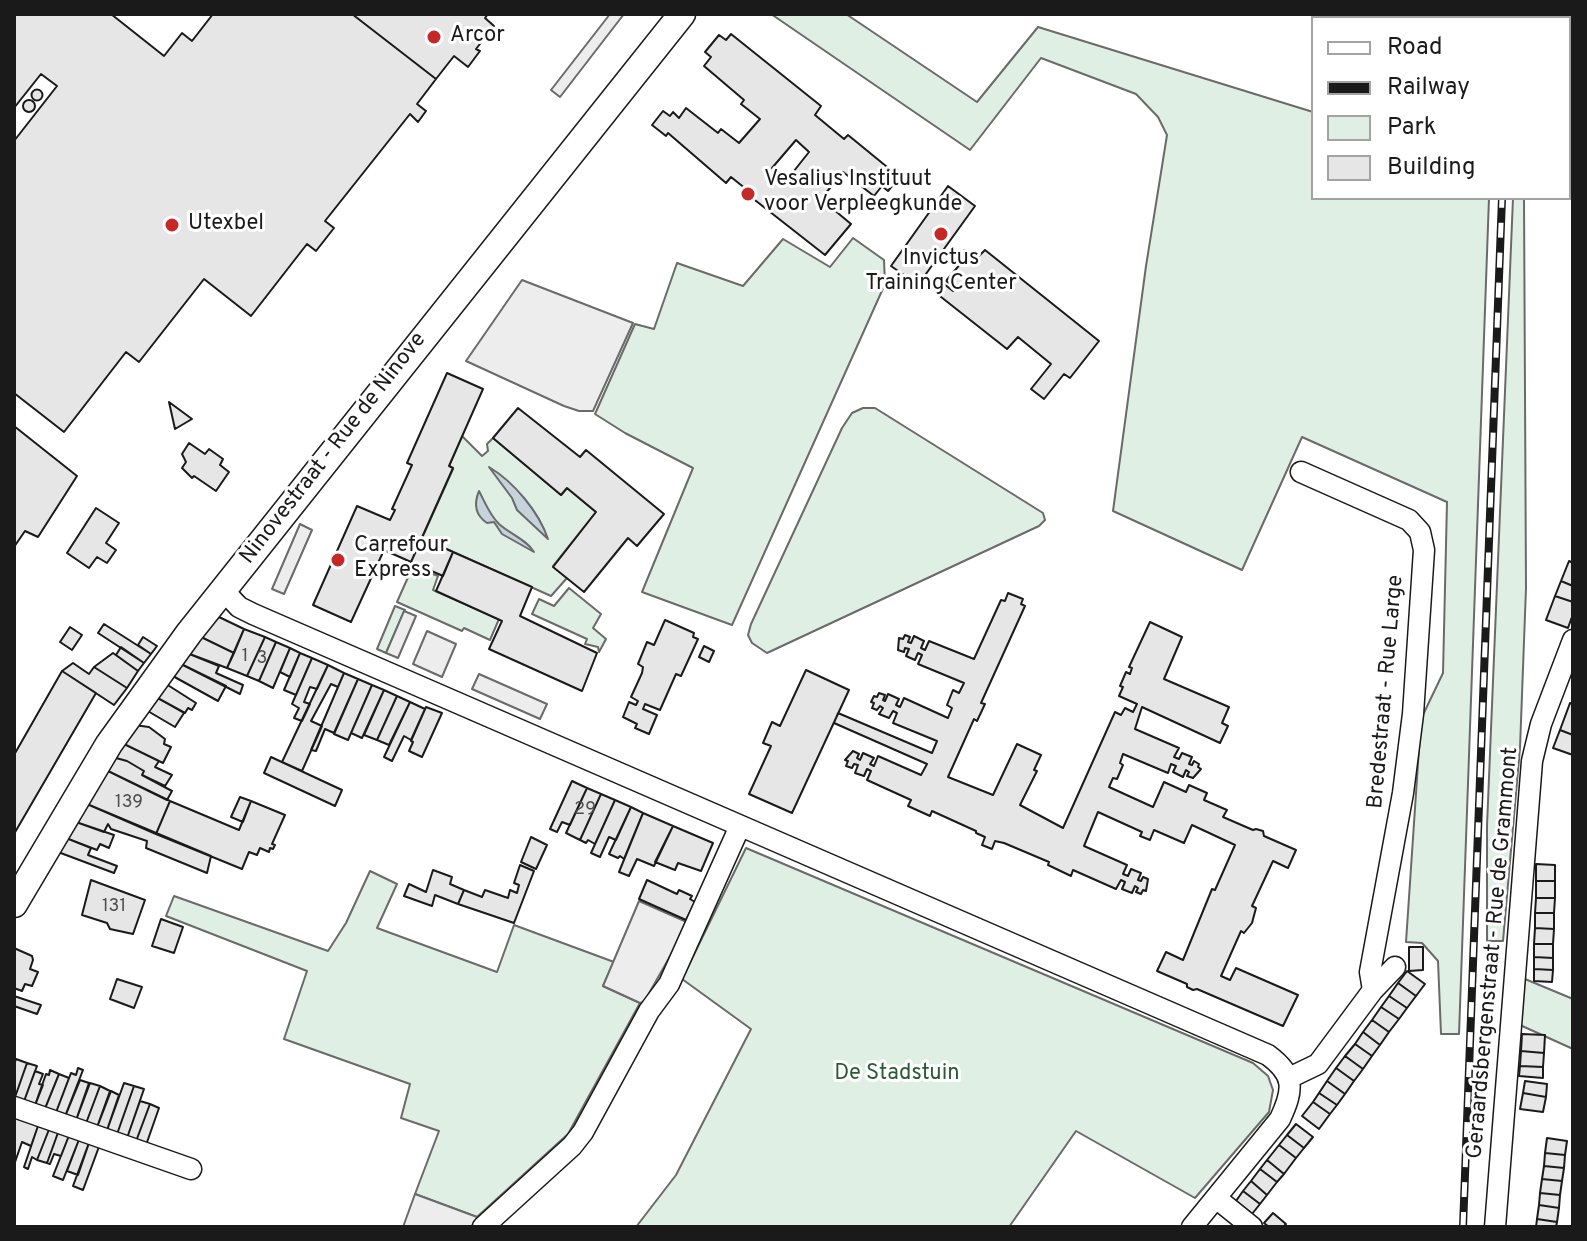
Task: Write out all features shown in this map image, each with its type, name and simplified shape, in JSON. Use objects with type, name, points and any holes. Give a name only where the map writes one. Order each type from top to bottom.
[{"type":"main road","name":"Ninovestraat - Rue de Ninove","points":[[14,904],[109,744],[189,633],[682,14]]},
{"type":"street","name":"Bredestraat - Rue Large","points":[[1301,472],[1409,520],[1420,532],[1424,550],[1413,714],[1403,793],[1370,972],[1373,990]]},
{"type":"street","points":[[223,590],[239,607],[253,614],[1268,1055],[1285,1068],[1289,1078],[1291,1084],[1287,1104],[1280,1119],[1192,1227]]},
{"type":"street","name":"Geraardsbergenstraat - Rue de Grammont","points":[[1495,1227],[1532,761],[1541,724],[1573,640]]},
{"type":"street","points":[[483,1227],[572,1146],[583,1132],[649,1011],[669,984],[740,826]]},
{"type":"street","points":[[1289,1078],[1318,1064],[1373,990],[1395,967]]},
{"type":"street","points":[[14,1107],[191,1169]]},
{"type":"street","points":[[1216,1198],[1252,1227]]},
{"type":"green space","points":[[771,14],[846,14],[977,102],[1038,27],[1311,111],[1311,200],[1489,200],[1459,1034],[1441,1034],[1438,961],[1422,943],[1406,942],[1421,719],[1443,673],[1447,502],[1302,437],[1242,570],[1113,511],[1167,135],[1158,117],[1136,94],[1041,58],[970,150]]},
{"type":"green space","points":[[1513,200],[1524,200],[1526,588],[1520,748],[1503,941],[1487,941],[1487,826]]},
{"type":"green space","points":[[853,238],[884,260],[885,284],[732,625],[642,592],[693,468],[595,414],[635,324],[654,329],[677,263],[743,286],[783,239],[830,267]]},
{"type":"green space","points":[[863,408],[875,408],[1043,513],[1045,520],[1039,526],[767,653],[752,643],[748,635],[751,624],[842,428],[852,413]]},
{"type":"green space","points":[[462,436],[482,456],[488,451],[487,444],[493,438],[561,495],[567,488],[596,512],[553,566],[567,578],[551,596],[422,538],[453,469],[449,466]]},
{"type":"green space","points":[[413,566],[438,576],[433,590],[499,619],[490,640],[397,602]]},
{"type":"green space","points":[[569,588],[601,614],[593,628],[606,639],[599,652],[598,647],[585,644],[587,639],[532,614],[539,599],[554,606]]},
{"type":"green space","points":[[395,606],[405,610],[386,653],[377,649]]},
{"type":"green space","name":"De Stadstuin","points":[[746,848],[1253,1063],[1268,1076],[1273,1090],[1269,1112],[1195,1198],[1076,1131],[1009,1227],[636,1227],[676,1175],[751,1029],[682,979]]},
{"type":"green space","points":[[370,871],[397,884],[377,928],[497,972],[514,925],[614,962],[603,986],[640,1003],[568,1134],[477,1217],[415,1194],[439,1131],[401,1118],[410,1084],[284,1039],[307,971],[166,916],[174,896],[328,951],[346,923]]},
{"type":"green space","points":[[1525,979],[1573,999],[1573,1049],[1520,1025]]},
{"type":"shaded area","points":[[610,14],[624,14],[560,97],[551,90]]},
{"type":"shaded area","points":[[522,280],[633,323],[593,411],[564,406],[466,361]]},
{"type":"shaded area","points":[[489,467],[524,498],[548,539],[517,510]]},
{"type":"shaded area","points":[[479,491],[503,528],[534,552],[502,534],[494,522],[483,520],[477,508]]},
{"type":"shaded area","points":[[300,524],[312,530],[284,594],[272,589]]},
{"type":"shaded area","points":[[404,611],[416,616],[398,658],[386,653]]},
{"type":"shaded area","points":[[427,631],[456,644],[442,677],[413,664]]},
{"type":"shaded area","points":[[479,674],[547,704],[540,719],[472,689]]},
{"type":"shaded area","points":[[639,901],[689,923],[648,995],[648,1001],[640,1003],[603,986]]},
{"type":"shaded area","points":[[415,1194],[477,1217],[476,1220],[471,1227],[403,1227]]},
{"type":"building","name":"Utexbel","points":[[14,14],[111,14],[164,56],[182,33],[192,41],[213,14],[352,14],[436,79],[417,104],[426,111],[418,122],[410,114],[325,221],[334,228],[316,251],[307,244],[251,316],[204,279],[139,362],[126,352],[64,432],[14,393],[14,141],[57,86],[41,74],[14,108]]},
{"type":"building","name":"Arcor","points":[[352,14],[488,14],[485,18],[494,26],[476,49],[480,51],[468,67],[454,56],[436,79]]},
{"type":"building","points":[[731,34],[821,106],[815,115],[844,139],[848,135],[892,171],[895,168],[902,174],[888,191],[882,186],[874,196],[843,172],[821,199],[851,224],[825,255],[751,197],[731,177],[726,183],[668,133],[666,136],[652,125],[663,111],[670,116],[673,112],[679,118],[686,108],[718,133],[721,129],[739,143],[760,119],[741,104],[744,100],[704,66],[711,57],[705,52],[719,35],[726,40]],"holes":[[[796,140],[809,152],[786,181],[772,168]]]},
{"type":"building","points":[[37,89],[43,95],[37,101],[31,95]]},
{"type":"building","points":[[29,100],[35,106],[29,112],[23,106]]},
{"type":"building","points":[[948,186],[975,206],[918,285],[891,266]]},
{"type":"building","points":[[964,250],[976,259],[985,250],[1099,341],[1070,378],[1064,374],[1044,399],[1031,389],[1051,364],[1018,337],[1007,349],[936,293],[944,284],[953,291],[956,288],[946,281],[961,263],[957,259]]},
{"type":"building","points":[[447,373],[483,389],[449,466],[453,468],[411,562],[384,550],[351,622],[313,605],[357,506],[390,520],[412,465],[407,463]]},
{"type":"building","points":[[169,402],[192,419],[175,429]]},
{"type":"building","points":[[518,408],[580,457],[586,450],[664,514],[637,546],[628,538],[584,592],[553,567],[596,512],[567,488],[561,495],[493,438]]},
{"type":"building","points":[[14,426],[77,476],[38,537],[25,531],[14,547]]},
{"type":"building","points":[[189,443],[205,454],[209,449],[223,459],[220,465],[229,472],[216,491],[194,476],[192,478],[182,468],[186,462],[182,454]]},
{"type":"building","points":[[96,508],[119,523],[106,543],[116,550],[107,563],[97,557],[89,568],[67,553]]},
{"type":"building","points":[[422,538],[453,552],[443,576],[411,562]]},
{"type":"building","points":[[453,552],[532,587],[520,616],[597,653],[582,691],[489,649],[502,621],[436,591]]},
{"type":"building","points":[[1569,561],[1573,563],[1573,586],[1561,581]]},
{"type":"building","points":[[1561,581],[1573,586],[1573,602],[1555,596]]},
{"type":"building","points":[[1008,593],[1023,599],[1021,604],[1025,606],[981,703],[985,704],[977,721],[974,719],[948,777],[993,795],[1017,744],[1041,755],[1034,770],[1037,771],[1020,805],[1063,828],[1115,712],[1121,715],[1125,708],[1133,712],[1137,704],[1119,696],[1123,687],[1120,686],[1126,672],[1130,674],[1132,668],[1129,667],[1150,622],[1182,637],[1164,679],[1229,707],[1222,723],[1228,726],[1220,743],[1142,707],[1135,729],[1179,748],[1174,757],[1179,759],[1182,753],[1192,757],[1189,764],[1192,765],[1194,761],[1201,769],[1193,778],[1187,776],[1189,772],[1186,770],[1183,777],[1173,772],[1176,766],[1171,764],[1168,773],[1123,754],[1120,763],[1123,765],[1117,779],[1113,778],[1109,787],[1153,807],[1164,782],[1186,792],[1189,785],[1207,793],[1204,800],[1227,810],[1223,817],[1263,831],[1264,836],[1296,850],[1288,868],[1273,861],[1252,906],[1256,908],[1252,923],[1244,933],[1241,931],[1221,976],[1230,980],[1236,968],[1298,995],[1283,1026],[1197,989],[1193,990],[1187,984],[1157,971],[1166,952],[1183,960],[1212,889],[1215,890],[1235,845],[1192,825],[1184,843],[1154,830],[1150,840],[1140,836],[1142,832],[1098,812],[1084,846],[1127,865],[1123,874],[1128,876],[1131,869],[1141,873],[1138,880],[1141,881],[1143,877],[1148,879],[1146,891],[1143,890],[1141,894],[1136,892],[1138,888],[1135,886],[1132,893],[1122,889],[1125,882],[1121,880],[1116,889],[1073,870],[1071,876],[1048,865],[1049,862],[1004,843],[995,841],[992,849],[982,845],[985,837],[976,831],[932,811],[930,816],[908,806],[911,800],[867,780],[871,771],[867,769],[864,776],[855,773],[858,765],[854,764],[852,768],[846,766],[848,761],[845,760],[853,751],[859,754],[857,758],[860,760],[863,753],[874,758],[870,764],[874,766],[878,756],[921,775],[927,764],[834,723],[838,713],[932,753],[937,741],[893,723],[897,713],[893,711],[889,718],[879,714],[883,708],[872,708],[874,703],[871,702],[879,693],[885,695],[885,701],[888,694],[899,699],[896,705],[900,707],[904,698],[948,718],[952,708],[947,705],[953,690],[959,693],[964,683],[918,664],[922,655],[918,653],[915,660],[906,656],[909,649],[905,648],[904,652],[898,650],[899,638],[903,639],[905,635],[910,637],[908,642],[911,643],[914,636],[924,641],[921,648],[925,650],[929,641],[974,659],[1001,600],[1005,601]]},
{"type":"building","points":[[1555,596],[1573,602],[1568,628],[1546,620]]},
{"type":"building","points":[[219,617],[244,629],[234,653],[199,636]]},
{"type":"building","points":[[665,620],[694,633],[693,637],[698,639],[681,676],[676,674],[660,710],[645,704],[643,709],[657,715],[649,734],[635,728],[637,724],[623,717],[629,702],[636,705],[638,701],[631,697],[642,673],[643,667],[638,664],[647,642],[654,645]]},
{"type":"building","points":[[104,624],[151,654],[144,663],[98,633]]},
{"type":"building","points":[[70,627],[82,635],[72,650],[60,642]]},
{"type":"building","points":[[244,629],[265,637],[247,676],[227,668]]},
{"type":"building","points":[[199,636],[234,653],[227,668],[187,653]]},
{"type":"building","points":[[143,637],[157,646],[151,654],[138,645]]},
{"type":"building","points":[[265,637],[276,642],[259,681],[247,676]]},
{"type":"building","points":[[276,642],[290,648],[273,688],[259,681]]},
{"type":"building","points":[[704,646],[714,651],[709,662],[699,657]]},
{"type":"building","points":[[121,647],[144,663],[138,671],[116,655]]},
{"type":"building","points":[[290,648],[300,653],[290,677],[280,672]]},
{"type":"building","points":[[113,653],[138,671],[127,688],[94,667]]},
{"type":"building","points":[[187,653],[219,666],[216,673],[243,685],[240,694],[179,663]]},
{"type":"building","points":[[300,653],[312,658],[296,695],[284,690]]},
{"type":"building","points":[[312,658],[328,665],[317,689],[310,687],[304,702],[310,704],[302,721],[294,718],[299,708],[292,704]]},
{"type":"building","points":[[73,663],[89,674],[94,667],[127,688],[114,705],[62,671]]},
{"type":"building","points":[[179,663],[226,686],[218,701],[171,675]]},
{"type":"building","points":[[328,665],[344,673],[338,687],[331,684],[311,721],[322,726],[302,771],[282,762]]},
{"type":"building","points":[[806,670],[849,690],[792,813],[749,794],[771,746],[763,743],[772,722],[780,726]]},
{"type":"building","points":[[62,671],[96,693],[14,834],[14,755]]},
{"type":"building","points":[[344,673],[358,679],[334,733],[325,729],[316,751],[311,750]]},
{"type":"building","points":[[358,679],[372,685],[348,740],[334,734]]},
{"type":"building","points":[[163,682],[196,703],[192,710],[188,708],[185,713],[154,696]]},
{"type":"building","points":[[372,685],[384,690],[362,738],[351,733]]},
{"type":"building","points":[[384,690],[397,696],[377,740],[364,735]]},
{"type":"building","points":[[154,696],[184,713],[175,727],[146,710]]},
{"type":"building","points":[[397,696],[410,702],[389,745],[377,740]]},
{"type":"building","points":[[410,702],[425,709],[411,740],[404,736],[392,761],[384,757]]},
{"type":"building","points":[[1570,703],[1573,704],[1573,735],[1560,730]]},
{"type":"building","points":[[426,707],[442,713],[422,757],[409,751]]},
{"type":"building","points":[[134,725],[149,727],[165,739],[164,744],[171,747],[163,763],[124,744]]},
{"type":"building","points":[[1560,730],[1573,735],[1573,755],[1553,748]]},
{"type":"building","points":[[124,744],[159,761],[155,767],[172,775],[165,786],[142,775],[144,771],[127,761],[116,758]]},
{"type":"building","points":[[271,757],[342,790],[335,806],[264,773]]},
{"type":"building","points":[[116,758],[144,771],[142,775],[172,791],[167,800],[108,771]]},
{"type":"building","points":[[108,771],[170,801],[156,834],[87,804]]},
{"type":"building","points":[[572,781],[587,788],[570,825],[562,822],[557,832],[550,829]]},
{"type":"building","points":[[587,788],[601,794],[580,840],[566,833]]},
{"type":"building","points":[[601,794],[615,800],[595,844],[588,840],[586,843],[580,840]]},
{"type":"building","points":[[240,797],[251,801],[243,822],[231,817]]},
{"type":"building","points":[[615,800],[631,807],[616,840],[609,837],[600,857],[591,853]]},
{"type":"building","points":[[170,801],[239,830],[251,801],[285,815],[272,844],[275,845],[273,849],[270,848],[269,852],[260,848],[257,855],[249,852],[242,869],[156,834]]},
{"type":"building","points":[[87,804],[211,856],[207,873],[146,848],[147,841],[111,829],[108,824],[104,832],[76,822]]},
{"type":"building","points":[[631,807],[643,813],[624,859],[618,858],[609,854]]},
{"type":"building","points":[[643,813],[673,826],[654,866],[637,859],[629,876],[619,872]]},
{"type":"building","points":[[76,822],[114,835],[109,848],[100,844],[97,850],[66,838]]},
{"type":"building","points":[[673,826],[713,843],[701,871],[678,863],[675,870],[655,862]]},
{"type":"building","points":[[531,837],[547,845],[536,869],[521,862]]},
{"type":"building","points":[[66,838],[91,848],[88,855],[117,866],[114,873],[58,852]]},
{"type":"building","points":[[1536,864],[1555,865],[1555,881],[1536,881]]},
{"type":"building","points":[[520,865],[534,871],[514,923],[458,904],[464,890],[482,897],[485,890],[508,898],[510,890],[517,893],[519,885],[514,883]]},
{"type":"building","points":[[433,870],[452,877],[450,884],[464,890],[458,904],[435,895],[432,906],[404,896],[409,884],[426,892]]},
{"type":"building","points":[[91,880],[145,900],[133,934],[110,929],[107,923],[82,915]]},
{"type":"building","points":[[647,880],[677,894],[679,890],[692,896],[690,899],[695,902],[686,920],[639,899]]},
{"type":"building","points":[[1536,881],[1555,881],[1555,898],[1536,898]]},
{"type":"building","points":[[1536,898],[1555,898],[1554,913],[1535,913]]},
{"type":"building","points":[[1535,913],[1554,913],[1554,929],[1535,928]]},
{"type":"building","points":[[161,919],[183,927],[174,953],[152,946]]},
{"type":"building","points":[[1535,928],[1554,929],[1553,944],[1534,944]]},
{"type":"building","points":[[1534,944],[1553,944],[1553,958],[1534,957]]},
{"type":"building","points":[[1409,947],[1423,947],[1423,970],[1409,971]]},
{"type":"building","points":[[14,948],[32,956],[30,969],[38,972],[32,986],[25,984],[22,991],[14,988]]},
{"type":"building","points":[[1534,957],[1553,958],[1553,970],[1534,969]]},
{"type":"building","points":[[1534,969],[1553,970],[1552,982],[1534,981]]},
{"type":"building","points":[[1407,971],[1425,984],[1416,996],[1398,983]]},
{"type":"building","points":[[117,979],[142,987],[134,1008],[110,999]]},
{"type":"building","points":[[1398,983],[1416,996],[1407,1008],[1389,996]]},
{"type":"building","points":[[14,996],[41,1005],[37,1014],[14,1006]]},
{"type":"building","points":[[1389,996],[1407,1008],[1399,1019],[1381,1007]]},
{"type":"building","points":[[1381,1007],[1399,1019],[1389,1032],[1372,1020]]},
{"type":"building","points":[[1372,1020],[1389,1032],[1380,1045],[1363,1032]]},
{"type":"building","points":[[1363,1032],[1380,1045],[1372,1056],[1355,1044]]},
{"type":"building","points":[[1522,1034],[1545,1035],[1544,1053],[1521,1051]]},
{"type":"building","points":[[1355,1044],[1372,1056],[1363,1069],[1345,1056]]},
{"type":"building","points":[[1521,1051],[1544,1053],[1543,1067],[1520,1066]]},
{"type":"building","points":[[1345,1056],[1363,1069],[1354,1081],[1336,1068]]},
{"type":"building","points":[[16,1059],[27,1063],[14,1100],[14,1065]]},
{"type":"building","points":[[27,1063],[37,1066],[23,1104],[14,1100]]},
{"type":"building","points":[[1520,1066],[1543,1067],[1543,1078],[1519,1076]]},
{"type":"building","points":[[78,1068],[83,1070],[64,1119],[55,1115],[71,1073],[76,1075]]},
{"type":"building","points":[[1336,1068],[1354,1081],[1345,1094],[1327,1081]]},
{"type":"building","points":[[50,1070],[59,1074],[44,1111],[34,1108]]},
{"type":"building","points":[[35,1071],[43,1074],[39,1084],[43,1085],[34,1108],[23,1104]]},
{"type":"building","points":[[59,1074],[69,1078],[55,1115],[44,1111]]},
{"type":"building","points":[[80,1080],[89,1083],[75,1123],[64,1119]]},
{"type":"building","points":[[1327,1081],[1345,1094],[1337,1105],[1319,1093]]},
{"type":"building","points":[[1525,1081],[1547,1084],[1546,1097],[1523,1093]]},
{"type":"building","points":[[90,1083],[100,1086],[85,1126],[75,1123]]},
{"type":"building","points":[[124,1083],[134,1086],[116,1137],[106,1133]]},
{"type":"building","points":[[100,1086],[110,1091],[96,1130],[85,1126]]},
{"type":"building","points":[[134,1086],[144,1089],[126,1141],[116,1137]]},
{"type":"building","points":[[111,1091],[119,1095],[106,1133],[96,1130]]},
{"type":"building","points":[[1319,1093],[1337,1105],[1330,1114],[1313,1102]]},
{"type":"building","points":[[1523,1093],[1546,1097],[1543,1112],[1520,1109]]},
{"type":"building","points":[[140,1101],[150,1104],[135,1144],[126,1141]]},
{"type":"building","points":[[1313,1102],[1330,1114],[1319,1129],[1302,1116]]},
{"type":"building","points":[[150,1104],[159,1108],[145,1148],[135,1144]]},
{"type":"building","points":[[14,1114],[39,1123],[31,1146],[22,1142],[14,1165]]},
{"type":"building","points":[[39,1123],[50,1127],[37,1160],[32,1157],[28,1169],[24,1167]]},
{"type":"building","points":[[1296,1124],[1313,1137],[1304,1148],[1287,1135]]},
{"type":"building","points":[[50,1127],[59,1130],[47,1163],[37,1160]]},
{"type":"building","points":[[59,1130],[70,1133],[61,1156],[54,1154],[50,1164],[47,1163]]},
{"type":"building","points":[[70,1133],[80,1137],[63,1180],[53,1176]]},
{"type":"building","points":[[1287,1135],[1304,1148],[1296,1158],[1279,1145]]},
{"type":"building","points":[[80,1137],[90,1140],[78,1175],[67,1171]]},
{"type":"building","points":[[1547,1138],[1567,1141],[1565,1155],[1545,1153]]},
{"type":"building","points":[[90,1140],[100,1144],[83,1190],[73,1186]]},
{"type":"building","points":[[1279,1145],[1296,1158],[1284,1174],[1267,1160]]},
{"type":"building","points":[[1545,1153],[1565,1155],[1564,1168],[1544,1166]]},
{"type":"building","points":[[1267,1160],[1284,1174],[1277,1182],[1260,1169]]},
{"type":"building","points":[[1544,1166],[1564,1168],[1562,1181],[1542,1179]]},
{"type":"building","points":[[1260,1169],[1277,1182],[1267,1195],[1251,1181]]},
{"type":"building","points":[[1542,1179],[1562,1181],[1560,1195],[1540,1193]]},
{"type":"building","points":[[1251,1181],[1267,1195],[1260,1204],[1243,1191]]},
{"type":"building","points":[[1243,1191],[1260,1204],[1252,1214],[1236,1201]]},
{"type":"building","points":[[1540,1193],[1560,1195],[1559,1208],[1539,1205]]},
{"type":"building","points":[[1539,1205],[1559,1208],[1557,1222],[1537,1219]]},
{"type":"building","points":[[1273,1213],[1286,1224],[1283,1227],[1269,1227],[1264,1223]]},
{"type":"building","points":[[1537,1219],[1557,1222],[1556,1227],[1536,1227]]},
{"type":"railway","points":[[1463,1227],[1502,200]]},
{"type":"place","name":"Arcor","points":[[434,37]]},
{"type":"place","name":"Vesalius Instituut voor Verpleegkunde","points":[[748,194]]},
{"type":"place","name":"Utexbel","points":[[172,225]]},
{"type":"place","name":"Invictus Training Center","points":[[941,234]]},
{"type":"place","name":"Carrefour Express","points":[[338,560]]}]
